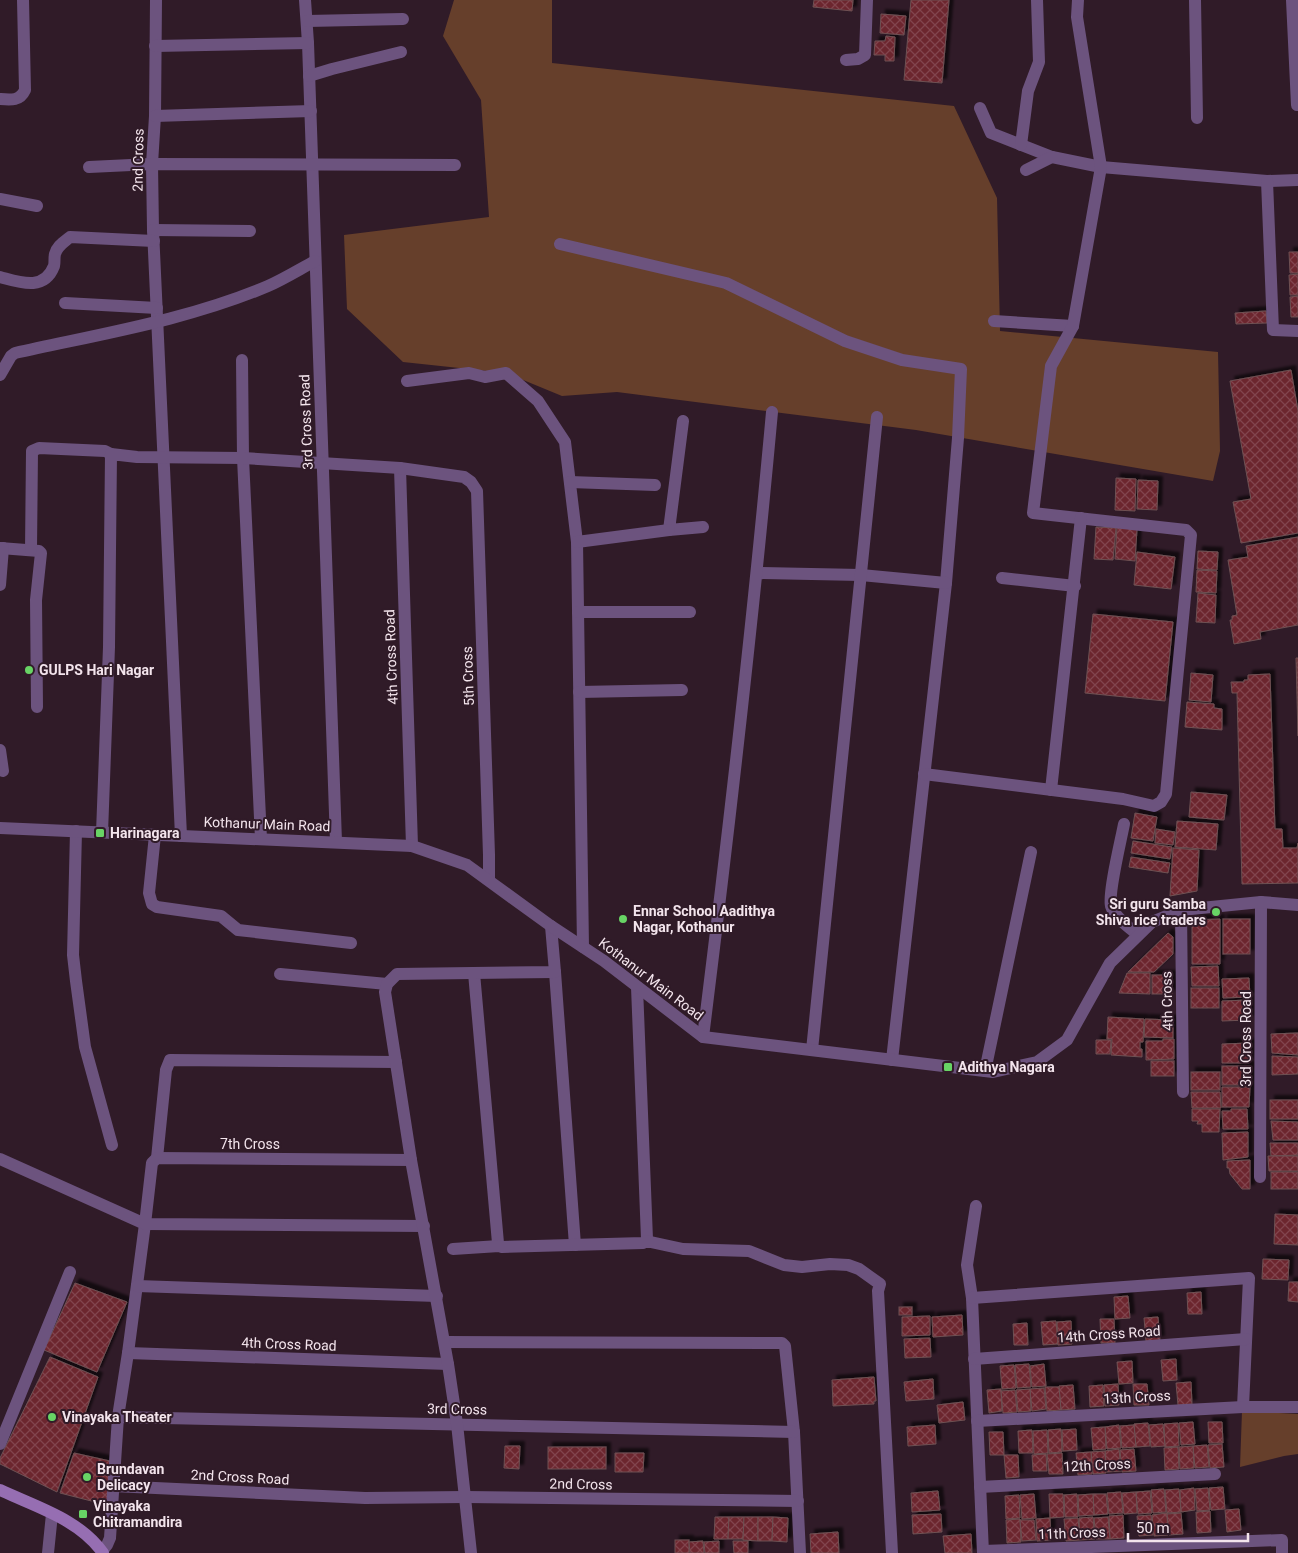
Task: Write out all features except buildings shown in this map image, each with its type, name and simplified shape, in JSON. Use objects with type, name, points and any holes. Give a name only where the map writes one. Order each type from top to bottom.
[{"type":"main road","points":[[0,1490],[72,1523],[88,1535],[102,1552]]},
{"type":"street","points":[[0,99],[13,100],[23,95],[25,90],[23,0]]},
{"type":"street","name":"2nd Cross","points":[[156,0],[155,116],[152,164],[153,236],[181,836]]},
{"type":"street","name":"3rd Cross Road","points":[[305,0],[310,76],[336,842]]},
{"type":"street","points":[[846,60],[858,59],[865,55],[867,0]]},
{"type":"street","points":[[1021,145],[1028,91],[1038,62],[1037,0]]},
{"type":"street","points":[[924,774],[1123,799],[1154,806],[1161,802],[1166,794],[1191,535],[1186,530],[1033,512],[1052,366],[1073,326],[1101,166],[1077,17],[1078,0]]},
{"type":"street","points":[[1195,0],[1197,118]]},
{"type":"street","points":[[1292,0],[1297,105]]},
{"type":"street","points":[[307,21],[403,19]]},
{"type":"street","points":[[155,46],[308,43]]},
{"type":"street","points":[[310,76],[332,68],[401,52]]},
{"type":"street","points":[[980,108],[991,133],[1052,157],[1101,166],[1267,181],[1298,180]]},
{"type":"street","points":[[155,116],[311,112]]},
{"type":"street","points":[[1026,170],[1052,157]]},
{"type":"street","points":[[90,167],[152,164],[455,165]]},
{"type":"street","points":[[1267,181],[1272,330],[1298,331]]},
{"type":"street","points":[[0,199],[37,206]]},
{"type":"street","points":[[0,277],[28,284],[39,283],[54,266],[55,255],[60,245],[70,237],[153,236],[250,231]]},
{"type":"street","points":[[560,244],[726,284],[844,341],[902,360],[961,369],[958,438],[946,583],[892,1060]]},
{"type":"street","points":[[0,375],[11,356],[15,353],[158,315],[234,298],[268,286],[315,261]]},
{"type":"street","points":[[65,303],[158,315]]},
{"type":"street","points":[[994,321],[1073,326]]},
{"type":"street","points":[[242,360],[243,458],[262,839]]},
{"type":"street","points":[[407,381],[469,373],[485,377],[506,373],[538,401],[565,442],[577,542],[583,947]]},
{"type":"street","points":[[703,1037],[720,906],[757,573],[772,412]]},
{"type":"street","points":[[812,1050],[877,417]]},
{"type":"street","points":[[669,530],[683,421]]},
{"type":"street","points":[[30,550],[32,451],[39,448],[105,451],[111,454],[137,457],[243,458],[400,468]]},
{"type":"street","points":[[102,833],[109,647],[111,454]]},
{"type":"street","name":"5th Cross","points":[[400,468],[464,477],[471,482],[477,491],[489,855],[488,880]]},
{"type":"street","name":"4th Cross Road","points":[[400,468],[412,846]]},
{"type":"street","points":[[570,482],[655,485]]},
{"type":"street","points":[[1051,790],[1081,518]]},
{"type":"street","points":[[577,542],[703,527]]},
{"type":"street","points":[[0,585],[1,548],[39,551],[41,556],[36,600],[36,707]]},
{"type":"street","points":[[757,573],[861,575],[946,583]]},
{"type":"street","points":[[1002,578],[1074,586]]},
{"type":"street","points":[[578,612],[690,612]]},
{"type":"street","points":[[579,692],[682,690]]},
{"type":"street","points":[[0,750],[3,771]]},
{"type":"street","points":[[1124,824],[1111,892],[1111,906],[1120,920],[1138,935]]},
{"type":"street","name":"Kothanur Main Road","points":[[0,828],[412,846],[467,865],[637,986],[703,1037],[993,1072],[1037,1062],[1067,1040],[1110,963],[1152,922],[1181,910],[1261,902],[1298,905]]},
{"type":"street","points":[[76,832],[73,954],[76,981],[85,1047],[112,1144]]},
{"type":"street","points":[[155,835],[149,893],[152,904],[221,916],[238,930],[351,943]]},
{"type":"street","points":[[984,1071],[1031,852]]},
{"type":"street","name":"3rd Cross Road","points":[[1260,1177],[1261,902]]},
{"type":"street","name":"4th Cross","points":[[1181,910],[1183,1092]]},
{"type":"street","points":[[551,926],[576,1245]]},
{"type":"street","points":[[471,1553],[457,1424],[445,1342],[411,1160],[385,992],[387,984],[397,974],[555,972]]},
{"type":"street","points":[[474,973],[499,1246]]},
{"type":"street","points":[[280,974],[387,984]]},
{"type":"street","points":[[637,986],[646,1241]]},
{"type":"street","points":[[102,1552],[110,1538],[118,1417],[152,1164],[157,1158],[166,1070],[170,1060],[396,1062]]},
{"type":"street","name":"7th Cross","points":[[157,1158],[411,1160]]},
{"type":"street","points":[[0,1159],[145,1224],[424,1226]]},
{"type":"street","points":[[976,1206],[968,1265],[972,1298],[983,1552]]},
{"type":"street","points":[[453,1250],[499,1246],[643,1243],[646,1241],[683,1249],[749,1251],[784,1265],[802,1267],[830,1264],[848,1265],[859,1269],[880,1284],[878,1291],[892,1553]]},
{"type":"street","points":[[0,1444],[70,1272]]},
{"type":"street","points":[[972,1298],[1249,1278],[1243,1406]]},
{"type":"street","points":[[137,1286],[437,1296]]},
{"type":"street","name":"14th Cross Road","points":[[974,1359],[1246,1339]]},
{"type":"street","points":[[445,1342],[779,1342],[785,1346],[794,1432],[800,1553]]},
{"type":"street","name":"4th Cross Road","points":[[128,1353],[448,1364]]},
{"type":"street","name":"13th Cross","points":[[977,1421],[1243,1406],[1298,1407]]},
{"type":"street","name":"3rd Cross","points":[[118,1417],[794,1432]]},
{"type":"street","name":"12th Cross","points":[[980,1487],[1215,1474]]},
{"type":"street","name":"2nd Cross Road","points":[[113,1486],[365,1498]]},
{"type":"street","name":"2nd Cross","points":[[365,1498],[465,1497],[798,1501]]},
{"type":"street","points":[[48,1553],[52,1514]]},
{"type":"street","name":"11th Cross","points":[[983,1552],[1211,1548],[1282,1540],[1282,1553]]},
{"type":"shaded area","points":[[454,0],[552,0],[552,63],[954,106],[997,198],[1000,331],[1218,352],[1220,451],[1213,481],[916,430],[617,392],[562,396],[506,373],[403,362],[347,309],[344,235],[489,217],[481,100],[443,36]]},
{"type":"shaded area","points":[[1242,1411],[1298,1414],[1298,1454],[1240,1467]]},
{"type":"place","name":"GULPS Hari Nagar","points":[[29,670]]},
{"type":"place","name":"Harinagara","points":[[100,833]]},
{"type":"place","name":"Sri guru Samba Shiva rice traders","points":[[1216,912]]},
{"type":"place","name":"Ennar School Aadithya Nagar, Kothanur","points":[[623,919]]},
{"type":"place","name":"Adithya Nagara","points":[[948,1067]]},
{"type":"place","name":"Vinayaka Theater","points":[[52,1417]]},
{"type":"place","name":"Brundavan Delicacy","points":[[87,1477]]},
{"type":"place","name":"Vinayaka Chitramandira","points":[[83,1514]]}]
